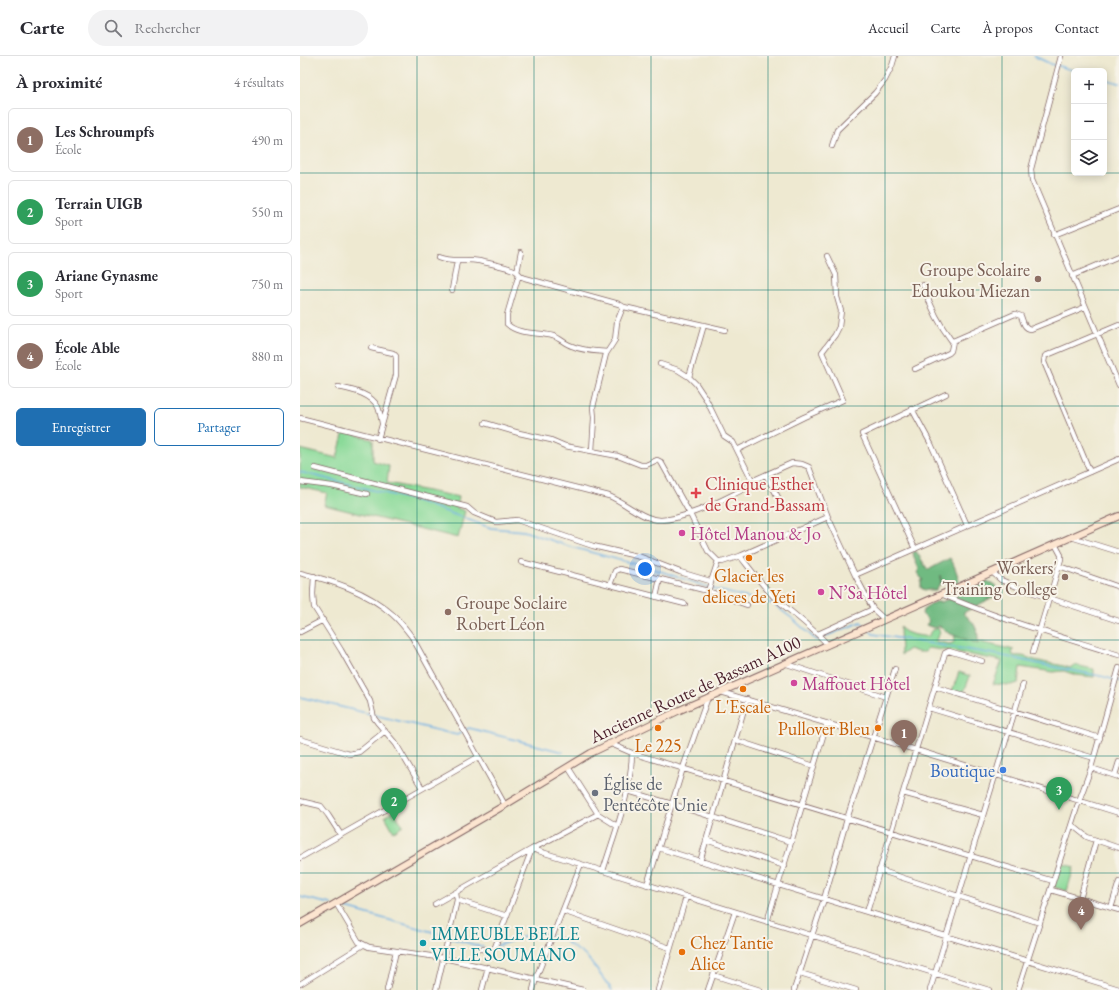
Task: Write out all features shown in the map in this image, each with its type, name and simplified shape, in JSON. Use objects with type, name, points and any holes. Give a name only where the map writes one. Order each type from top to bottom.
[{"type":"main road","name":"Ancienne Route de Bassam A100","points":[[300,924],[609,743],[940,594],[1119,516]]},
{"type":"street","points":[[832,146],[837,130],[885,80],[895,56]]},
{"type":"street","points":[[1061,56],[1031,168],[1032,180],[1054,235],[1119,385]]},
{"type":"street","points":[[1054,235],[1119,209]]},
{"type":"street","points":[[520,252],[518,273],[507,315],[507,324],[517,330],[553,336],[572,346],[586,350],[607,352]]},
{"type":"street","points":[[737,450],[804,417],[843,400],[822,352],[839,327],[841,311],[837,297],[836,275],[828,256]]},
{"type":"street","points":[[1072,276],[1119,256]]},
{"type":"street","points":[[439,257],[457,261],[466,259],[480,261],[518,273],[520,277],[619,304],[623,307],[725,330]]},
{"type":"street","points":[[452,290],[457,261]]},
{"type":"street","points":[[923,285],[940,326],[950,340],[953,341]]},
{"type":"street","points":[[592,451],[593,407],[607,352],[615,340],[617,322],[623,307]]},
{"type":"street","points":[[953,341],[1015,314],[1021,316],[1025,326],[1028,329],[1031,329],[1086,307]]},
{"type":"street","points":[[689,377],[704,325]]},
{"type":"street","points":[[1090,472],[1044,362],[1044,358],[1045,356],[1070,345],[1098,335],[1119,325]]},
{"type":"street","points":[[915,368],[949,353],[951,351],[953,341]]},
{"type":"street","points":[[371,348],[393,353],[396,356],[396,376],[386,416],[382,423],[378,439]]},
{"type":"street","points":[[660,364],[678,370],[689,377],[696,384],[706,399],[724,436],[733,442],[751,478],[754,480]]},
{"type":"street","points":[[338,387],[361,393],[374,401],[378,408],[382,423]]},
{"type":"street","points":[[915,549],[862,434],[946,394]]},
{"type":"street","points":[[912,409],[928,438],[968,525]]},
{"type":"street","points":[[300,418],[378,439],[609,496],[622,501],[633,510],[652,519],[672,519],[690,514],[746,488],[754,480],[792,463],[807,466],[809,467],[828,517],[855,574],[873,609],[884,619]]},
{"type":"street","points":[[485,423],[519,433],[551,440],[565,446],[618,456],[641,465],[646,465],[657,460],[661,462],[690,514],[708,551],[718,561],[722,562],[740,556],[828,517]]},
{"type":"street","points":[[855,574],[1119,459]]},
{"type":"street","points":[[315,468],[467,507],[474,513],[496,522],[516,520],[593,546],[641,557],[680,572],[710,581]]},
{"type":"street","points":[[766,475],[779,499]]},
{"type":"street","points":[[300,482],[332,486],[367,494]]},
{"type":"street","points":[[1071,537],[1119,552]]},
{"type":"street","points":[[1033,652],[1060,566],[1061,555],[1056,544]]},
{"type":"street","points":[[740,556],[775,598],[818,634],[828,645]]},
{"type":"street","points":[[708,591],[710,581],[718,561]]},
{"type":"street","points":[[521,562],[685,604]]},
{"type":"street","points":[[1060,566],[1119,587]]},
{"type":"street","points":[[610,585],[615,571],[619,569],[708,591],[747,605]]},
{"type":"street","points":[[992,572],[1001,580],[1009,584],[1119,621]]},
{"type":"street","points":[[300,573],[349,587],[372,599],[392,614],[402,625],[412,637],[505,805]]},
{"type":"street","points":[[314,576],[314,607],[370,701],[377,722],[396,744],[422,788]]},
{"type":"street","points":[[656,597],[660,579]]},
{"type":"street","points":[[940,594],[960,603],[1039,630],[1119,655]]},
{"type":"street","points":[[818,634],[873,609]]},
{"type":"street","points":[[300,632],[323,620]]},
{"type":"street","points":[[867,912],[890,832],[946,652],[949,651],[982,661]]},
{"type":"street","points":[[787,664],[886,698]]},
{"type":"street","points":[[794,990],[895,668]]},
{"type":"street","points":[[1018,990],[1091,768],[1119,668]]},
{"type":"street","points":[[930,990],[1023,684]]},
{"type":"street","points":[[935,687],[1100,738]]},
{"type":"street","points":[[721,692],[916,750],[1119,813]]},
{"type":"street","points":[[647,885],[683,768],[708,698]]},
{"type":"street","points":[[700,862],[747,699]]},
{"type":"street","points":[[929,708],[1094,758]]},
{"type":"street","points":[[767,922],[827,723]]},
{"type":"street","points":[[300,739],[349,754],[360,752],[385,731]]},
{"type":"street","points":[[735,740],[814,766]]},
{"type":"street","points":[[609,743],[632,753],[1053,881]]},
{"type":"street","points":[[603,871],[628,791],[632,771],[632,753]]},
{"type":"street","points":[[300,858],[478,757]]},
{"type":"street","points":[[1091,768],[1117,776],[1119,762]]},
{"type":"street","points":[[568,767],[598,814],[617,826]]},
{"type":"street","points":[[628,791],[791,842]]},
{"type":"street","points":[[903,793],[983,815]]},
{"type":"street","points":[[300,801],[321,806],[341,835]]},
{"type":"street","points":[[435,904],[532,849],[598,814]]},
{"type":"street","points":[[1072,825],[1084,836],[1119,848]]},
{"type":"street","points":[[706,840],[785,866]]},
{"type":"street","points":[[1080,899],[1096,840]]},
{"type":"street","points":[[658,848],[1119,989]]},
{"type":"street","points":[[532,849],[989,990]]},
{"type":"street","points":[[480,950],[493,950],[532,849]]},
{"type":"street","points":[[533,990],[536,978],[581,864]]},
{"type":"street","points":[[879,870],[1040,923]]},
{"type":"street","points":[[1111,908],[1119,882]]},
{"type":"street","points":[[1051,890],[1119,910]]},
{"type":"street","points":[[436,990],[457,900],[456,893]]},
{"type":"street","points":[[658,990],[686,897]]},
{"type":"street","points":[[457,900],[507,916]]},
{"type":"street","points":[[336,903],[363,945],[444,958],[488,967],[582,990]]},
{"type":"street","points":[[563,911],[670,948]]},
{"type":"street","points":[[708,990],[735,912]]},
{"type":"street","points":[[300,984],[363,945]]},
{"type":"street","points":[[387,990],[396,951]]},
{"type":"street","points":[[482,990],[488,967]]},
{"type":"street","points":[[800,973],[856,990]]},
{"type":"street","points":[[713,975],[760,990]]},
{"type":"green space","points":[[344,431],[373,440],[373,461],[389,466],[387,483],[459,497],[457,508],[465,511],[458,538],[324,505],[327,493],[300,487],[300,449],[337,458]]},
{"type":"green space","points":[[916,551],[928,570],[950,558],[956,570],[959,582],[950,587],[945,582],[942,585],[940,575],[941,582],[936,590],[925,590],[921,588],[921,581],[923,580],[917,573],[919,569],[913,552]]},
{"type":"green space","points":[[987,581],[996,585],[999,594],[963,613],[977,630],[978,644],[948,633],[940,626],[934,628],[926,625],[929,621],[922,614],[923,610],[935,602],[941,602],[954,597],[973,587],[980,586]]},
{"type":"green space","points":[[900,627],[906,632],[928,637],[931,631],[938,628],[940,633],[935,641],[950,644],[954,642],[955,636],[1014,650],[1012,653],[1014,656],[1025,657],[1070,668],[1074,665],[1094,669],[1094,677],[1076,675],[1064,671],[1053,672],[1020,667],[1018,683],[1011,685],[993,684],[1002,661],[927,648],[925,652],[918,652],[909,649],[901,655]]},
{"type":"green space","points":[[959,672],[970,676],[963,695],[952,691]]},
{"type":"green space","points":[[394,811],[403,826],[394,832],[385,816]]},
{"type":"green space","points":[[1061,863],[1074,867],[1067,891],[1054,887]]},
{"type":"waterway","points":[[1034,56],[1051,64],[1071,70]]},
{"type":"waterway","points":[[1107,80],[1119,83]]},
{"type":"waterway","points":[[300,472],[417,501],[491,528],[524,531],[568,546],[660,571],[717,590],[773,604],[793,619],[816,640],[861,622],[865,626]]},
{"type":"waterway","points":[[868,628],[873,634],[994,654],[1119,681]]},
{"type":"waterway","points":[[300,697],[457,735],[469,728],[563,752]]},
{"type":"waterway","points":[[300,897],[331,904]]},
{"type":"waterway","points":[[339,906],[447,936]]},
{"type":"waterway","points":[[496,946],[538,932],[562,939],[587,957],[612,990]]},
{"type":"waterway","points":[[450,938],[483,947]]},
{"type":"place","name":"Groupe Scolaire Edoukou Miezan","points":[[1038,279]]},
{"type":"place","name":"Clinique Esther de Grand-Bassam","points":[[696,493]]},
{"type":"place","name":"Hôtel Manou & Jo","points":[[682,533]]},
{"type":"place","name":"Glacier les delices de Yeti","points":[[749,558]]},
{"type":"place","name":"Workers' Training College","points":[[1065,577]]},
{"type":"place","name":"N’Sa Hôtel","points":[[821,592]]},
{"type":"place","name":"Groupe Soclaire Robert Léon","points":[[448,612]]},
{"type":"place","name":"Maffouet Hôtel","points":[[794,683]]},
{"type":"place","name":"L'Escale","points":[[743,689]]},
{"type":"place","name":"Le 225","points":[[658,728]]},
{"type":"place","name":"Pullover Bleu","points":[[878,728]]},
{"type":"place","name":"Les Schroumpfs","points":[[904,753]]},
{"type":"place","name":"Boutique","points":[[1003,770]]},
{"type":"place","name":"Église de Pentécôte Unie","points":[[595,793]]},
{"type":"place","name":"Ariane Gynasme","points":[[1059,810]]},
{"type":"place","name":"Terrain UIGB","points":[[394,821]]},
{"type":"place","name":"École Able","points":[[1081,930]]},
{"type":"place","name":"IMMEUBLE BELLE VILLE SOUMANO","points":[[423,943]]},
{"type":"place","name":"Chez Tantie Alice","points":[[682,952]]}]
